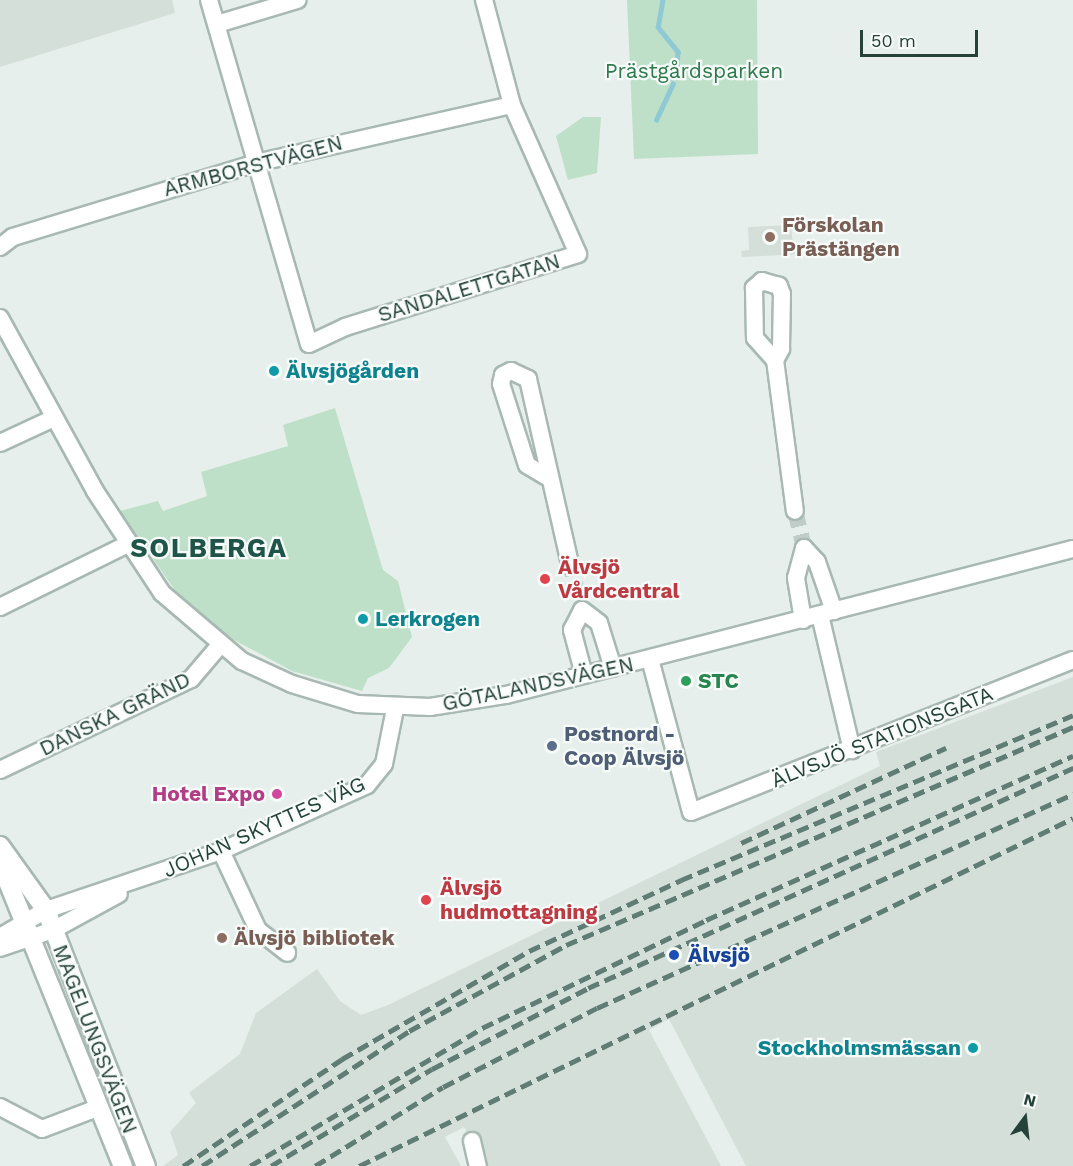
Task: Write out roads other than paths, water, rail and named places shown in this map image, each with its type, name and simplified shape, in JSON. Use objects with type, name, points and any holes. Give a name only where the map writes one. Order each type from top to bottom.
[{"type":"main road","name":"MAGELUNGSVÄGEN","points":[[0,846],[46,910],[146,1166]]},
{"type":"main road","name":"MAGELUNGSVÄGEN","points":[[0,862],[97,1108],[123,1166]]},
{"type":"street","points":[[209,0],[256,163]]},
{"type":"street","points":[[217,24],[297,0]]},
{"type":"street","name":"SANDALETTGATAN","points":[[256,163],[309,344],[578,254],[512,105],[484,0]]},
{"type":"street","name":"ARMBORSTVÄGEN","points":[[0,248],[13,237],[256,163],[512,105]]},
{"type":"street","name":"GÖTALANDSVÄGEN","points":[[0,318],[126,544],[162,593],[220,645],[274,677],[318,694],[395,709],[506,695],[1073,549]]},
{"type":"street","points":[[775,360],[795,511]]},
{"type":"street","points":[[547,477],[527,465],[501,384],[503,375],[511,371],[528,378],[549,456],[547,477],[569,560]]},
{"type":"street","points":[[0,442],[54,418]]},
{"type":"street","points":[[0,607],[126,544]]},
{"type":"street","points":[[802,620],[796,578],[804,548],[817,562],[852,750]]},
{"type":"street","points":[[584,675],[572,630],[580,603],[598,623],[613,668]]},
{"type":"street","name":"DANSKA GRÄND","points":[[0,770],[190,679],[220,645]]},
{"type":"street","name":"ÄLVSJÖ STATIONSGATA","points":[[650,659],[691,812],[852,750],[866,739],[1073,660]]},
{"type":"street","name":"JOHAN SKYTTES VÄG","points":[[0,948],[27,929],[46,910],[221,851],[378,776],[395,709]]},
{"type":"street","points":[[221,851],[258,930],[287,953]]},
{"type":"street","name":"JOHAN SKYTTES VÄG","points":[[0,937],[27,929],[53,930],[152,876]]},
{"type":"street","points":[[0,1107],[42,1128],[97,1108]]},
{"type":"street","points":[[472,1141],[478,1166]]},
{"type":"water","points":[[669,65],[677,73],[669,81],[661,73]]},
{"type":"waterway","points":[[663,0],[658,27],[678,52],[677,66]]},
{"type":"waterway","points":[[656,120],[673,84]]},
{"type":"tunnel","points":[[795,511],[804,548]]},
{"type":"tunnel","points":[[569,560],[578,596]]},
{"type":"railway","points":[[183,1166],[342,1059],[529,951],[681,880],[1073,715]]},
{"type":"railway","points":[[202,1166],[409,1031],[566,945],[1073,727]]},
{"type":"railway","points":[[741,843],[946,748]]},
{"type":"railway","points":[[250,1166],[482,1028],[706,920],[1073,756]]},
{"type":"railway","points":[[271,1166],[432,1069],[588,988],[1073,768]]},
{"type":"railway","points":[[315,1166],[443,1087],[597,1008],[1073,794]]},
{"type":"railway","points":[[359,1166],[1073,818]]},
{"type":"place","name":"Förskolan Prästängen","points":[[770,237]]},
{"type":"place","name":"Älvsjögården","points":[[274,371]]},
{"type":"place","name":"Älvsjö Vårdcentral","points":[[545,579]]},
{"type":"place","name":"Lerkrogen","points":[[363,619]]},
{"type":"place","name":"STC","points":[[686,681]]},
{"type":"place","name":"Postnord - Coop Älvsjö","points":[[552,746]]},
{"type":"place","name":"Hotel Expo","points":[[277,794]]},
{"type":"place","name":"Älvsjö hudmottagning","points":[[426,900]]},
{"type":"place","name":"Älvsjö bibliotek","points":[[222,938]]},
{"type":"place","name":"Älvsjö","points":[[674,955]]},
{"type":"place","name":"Stockholmsmässan","points":[[973,1048]]},
{"type":"district","name":"SOLBERGA","points":[[209,549]]},
{"type":"park label","name":"Prästgårdsparken","points":[[694,71]]}]
